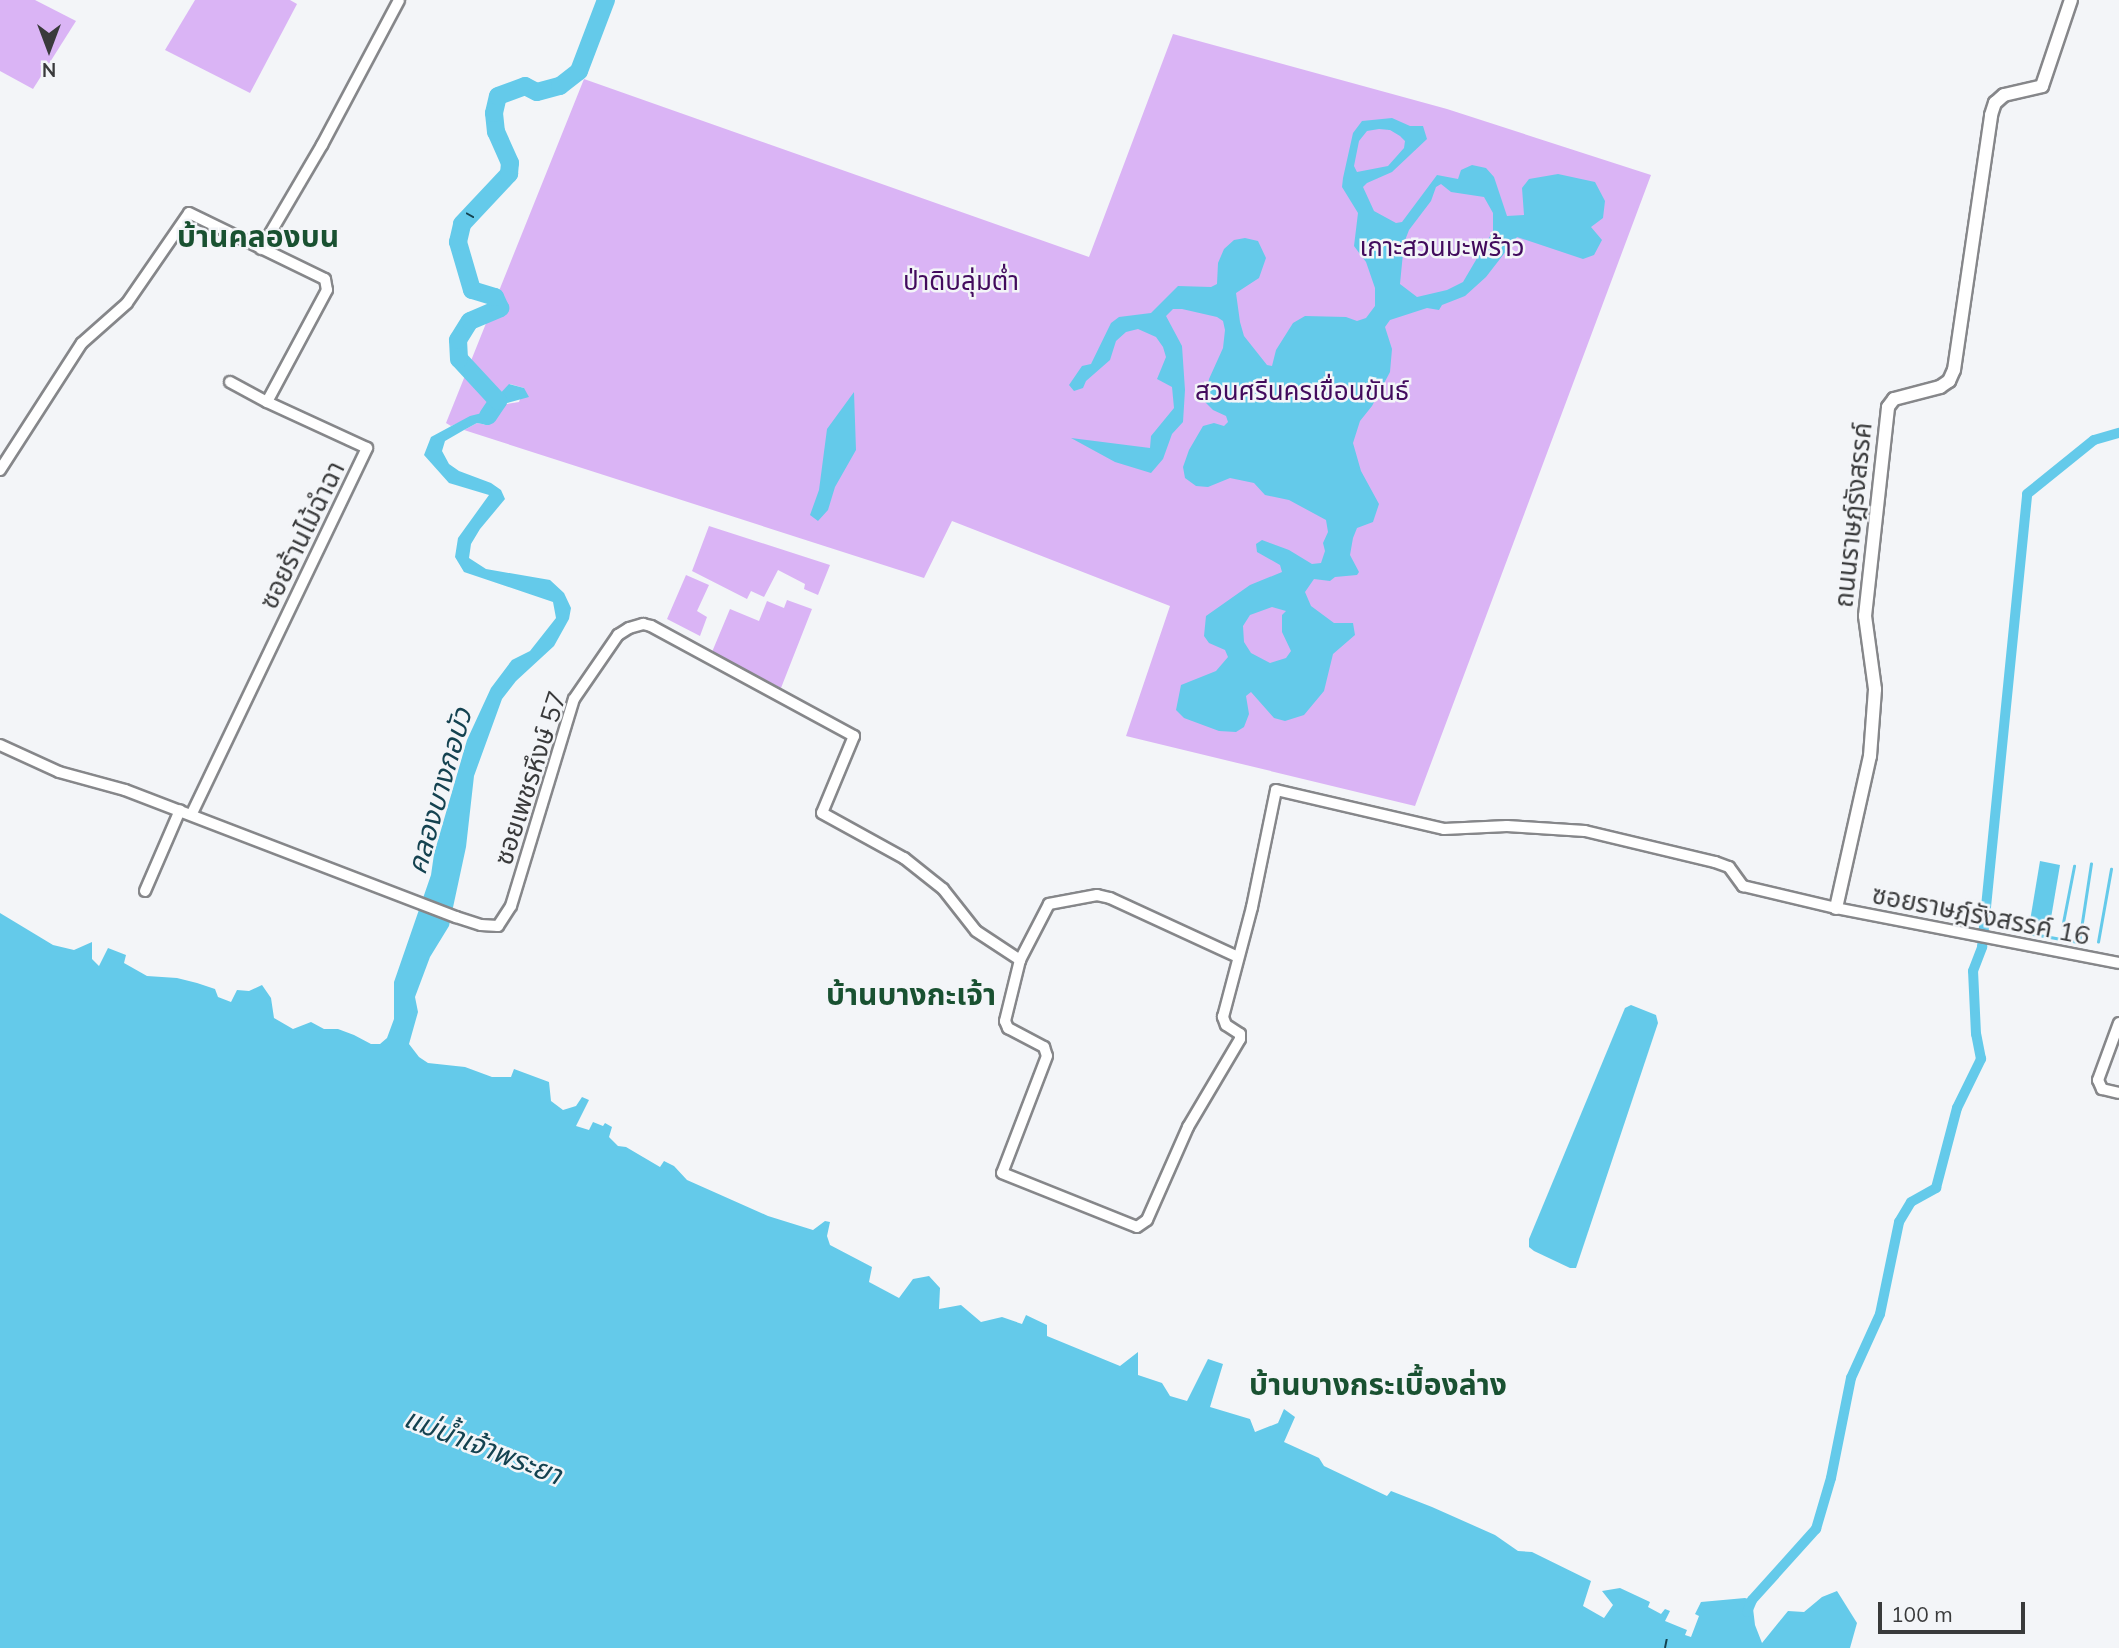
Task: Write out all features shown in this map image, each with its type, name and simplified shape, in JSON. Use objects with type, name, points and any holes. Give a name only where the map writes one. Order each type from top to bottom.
[{"type":"street","points":[[261,249],[325,140],[399,0]]},
{"type":"street","name":"ถนนราษฎ์รังสรรค์","points":[[1836,908],[1870,756],[1875,689],[1865,616],[1888,407],[1894,399],[1940,387],[1949,381],[1954,370],[1991,115],[1995,103],[2004,95],[2042,86],[2071,0]]},
{"type":"street","points":[[0,470],[82,343],[127,303],[189,214],[325,279],[328,285],[267,402],[230,382]]},
{"type":"street","name":"ซอยร้านไม้ฉำฉา","points":[[192,814],[367,448],[267,402]]},
{"type":"street","name":"ซอยเพชรหึงษ์ 57","points":[[0,745],[60,772],[125,790],[192,814],[456,917],[498,926],[505,920],[574,699],[618,635],[643,624],[762,685],[853,736],[821,813],[904,858],[943,889],[976,931],[1020,960]]},
{"type":"street","name":"ซอยราษฎ์รังสรรค์ 16","points":[[1238,957],[1276,790],[1444,829],[1507,826],[1585,831],[1729,867],[1743,886],[1836,908],[2119,963]]},
{"type":"street","points":[[145,891],[180,810]]},
{"type":"street","points":[[1097,895],[1122,902],[1238,957],[1223,1017],[1226,1025],[1240,1034],[1240,1039],[1188,1128],[1147,1220],[1137,1227],[1002,1173],[1047,1056],[1044,1047],[1008,1028],[1005,1021],[1020,960],[1049,904],[1097,895]]},
{"type":"street","points":[[2119,1023],[2098,1080],[2102,1089],[2119,1093]]},
{"type":"green space","points":[[0,0],[35,0],[76,21],[33,89],[0,71]]},
{"type":"green space","points":[[195,0],[290,0],[297,4],[250,93],[165,50]]},
{"type":"green space","name":"สวนศรีนครเขื่อนขันธ์","points":[[1173,34],[1447,109],[1651,175],[1415,806],[1126,736],[1170,606],[952,521],[924,578],[464,430],[477,423],[487,425],[500,405],[519,402],[524,388],[510,384],[482,413],[451,426],[446,423],[584,79],[1089,257]]},
{"type":"green space","points":[[709,526],[830,565],[818,595],[804,589],[805,584],[778,570],[764,597],[751,591],[747,599],[692,571]]},
{"type":"green space","points":[[686,575],[709,585],[697,611],[707,617],[700,636],[667,619]]},
{"type":"green space","points":[[787,600],[812,609],[781,688],[712,652],[730,609],[759,621],[767,601],[784,608]]},
{"type":"water","points":[[1392,118],[1410,126],[1423,126],[1427,139],[1392,172],[1363,187],[1374,211],[1396,223],[1402,222],[1437,175],[1458,179],[1461,170],[1472,165],[1486,168],[1494,177],[1507,216],[1524,215],[1522,188],[1529,179],[1558,174],[1595,182],[1605,201],[1603,218],[1591,227],[1602,240],[1594,255],[1583,259],[1517,237],[1486,277],[1465,296],[1442,305],[1439,310],[1427,308],[1390,320],[1385,327],[1392,349],[1390,372],[1372,406],[1360,421],[1353,443],[1361,471],[1379,504],[1373,522],[1357,528],[1353,538],[1350,555],[1359,572],[1357,575],[1335,577],[1330,581],[1314,579],[1305,592],[1311,606],[1334,623],[1353,623],[1355,635],[1333,654],[1324,691],[1304,715],[1285,721],[1274,718],[1251,692],[1246,696],[1249,714],[1244,727],[1236,732],[1219,731],[1184,718],[1176,710],[1181,685],[1216,671],[1228,657],[1225,650],[1209,643],[1204,636],[1206,616],[1250,585],[1282,572],[1280,565],[1257,552],[1256,544],[1262,540],[1289,550],[1312,564],[1321,563],[1325,551],[1323,543],[1328,532],[1326,520],[1289,500],[1265,495],[1254,483],[1230,478],[1208,487],[1196,486],[1185,478],[1183,467],[1203,426],[1214,423],[1224,426],[1228,422],[1226,416],[1213,410],[1205,402],[1209,379],[1223,348],[1225,330],[1223,321],[1217,317],[1182,309],[1173,309],[1166,316],[1182,346],[1185,390],[1183,422],[1172,434],[1163,459],[1151,473],[1115,462],[1071,438],[1150,448],[1151,436],[1174,408],[1172,387],[1157,379],[1166,357],[1156,337],[1138,329],[1126,332],[1116,341],[1110,360],[1086,381],[1083,388],[1074,391],[1069,385],[1082,366],[1091,364],[1111,323],[1119,317],[1151,313],[1178,286],[1211,287],[1217,284],[1218,263],[1224,249],[1234,240],[1245,238],[1258,241],[1266,258],[1259,278],[1236,293],[1244,336],[1267,365],[1272,366],[1276,350],[1293,323],[1305,316],[1346,317],[1357,321],[1366,318],[1375,306],[1375,288],[1366,262],[1354,246],[1358,213],[1342,187],[1353,133],[1362,121]],"holes":[[[1390,130],[1400,136],[1405,141],[1404,148],[1388,166],[1357,172],[1354,166],[1359,141],[1367,131]],[[1441,184],[1451,192],[1484,197],[1493,213],[1493,231],[1463,282],[1447,290],[1417,297],[1400,284],[1404,243],[1409,230],[1431,201],[1436,187]],[[1272,607],[1286,611],[1282,615],[1282,632],[1291,651],[1286,658],[1270,663],[1251,653],[1244,642],[1243,626],[1250,615]]]},
{"type":"water","name":"แม่น้ำเจ้าพระยา","points":[[509,384],[524,388],[529,397],[500,405],[487,425],[477,423],[464,430],[445,441],[442,451],[449,464],[459,471],[491,483],[501,490],[505,499],[480,529],[471,544],[469,558],[486,569],[550,580],[564,593],[571,608],[569,619],[554,646],[516,681],[502,699],[474,776],[466,847],[449,926],[430,957],[415,997],[418,1012],[409,1044],[419,1057],[428,1063],[465,1067],[492,1077],[511,1077],[514,1069],[549,1082],[551,1101],[563,1110],[576,1106],[582,1097],[589,1100],[576,1126],[589,1130],[593,1122],[603,1126],[605,1123],[612,1127],[609,1137],[618,1146],[626,1147],[660,1167],[664,1161],[674,1166],[687,1180],[768,1216],[813,1230],[825,1221],[830,1222],[827,1236],[830,1245],[872,1267],[869,1282],[899,1298],[913,1279],[929,1276],[940,1288],[939,1309],[961,1305],[981,1322],[1002,1317],[1022,1324],[1026,1315],[1047,1325],[1047,1336],[1120,1366],[1138,1352],[1138,1375],[1162,1383],[1170,1396],[1187,1401],[1208,1359],[1223,1364],[1210,1407],[1250,1419],[1255,1432],[1278,1423],[1284,1409],[1295,1417],[1284,1442],[1319,1458],[1324,1466],[1387,1496],[1391,1491],[1432,1507],[1495,1535],[1518,1551],[1532,1552],[1591,1581],[1583,1606],[1604,1618],[1613,1605],[1602,1591],[1620,1588],[1650,1602],[1648,1607],[1661,1614],[1665,1609],[1670,1611],[1665,1621],[1687,1630],[1685,1635],[1691,1637],[1699,1616],[1695,1614],[1701,1602],[1745,1598],[1752,1600],[1755,1625],[1762,1643],[1788,1611],[1804,1612],[1822,1597],[1837,1591],[1857,1623],[1850,1648],[0,1648],[0,913],[53,945],[74,950],[92,942],[92,959],[99,966],[108,948],[126,955],[124,963],[147,976],[177,978],[197,983],[215,989],[218,997],[231,1002],[237,990],[249,991],[262,985],[271,998],[274,1018],[293,1029],[311,1022],[324,1029],[338,1029],[371,1044],[380,1044],[387,1038],[394,1019],[394,982],[431,875],[434,854],[467,740],[491,688],[512,660],[530,651],[556,618],[553,602],[464,572],[455,557],[458,538],[489,495],[449,483],[424,455],[431,437],[470,416],[482,413]]},
{"type":"water","points":[[854,392],[856,450],[835,487],[828,510],[818,521],[810,515],[819,490],[827,429]]},
{"type":"water","points":[[2040,861],[2060,865],[2050,924],[2030,921]]},
{"type":"water","points":[[1631,1005],[1656,1015],[1658,1023],[1576,1268],[1570,1268],[1534,1251],[1529,1247],[1529,1239],[1625,1008]]},
{"type":"waterway","name":"คลองบางกอบัว","points":[[488,416],[498,401],[459,359],[458,340],[470,321],[500,308],[495,297],[472,290],[458,242],[462,224],[509,174],[510,163],[496,132],[494,113],[498,96],[525,86],[537,92],[560,86],[579,71],[606,0]]},
{"type":"waterway","points":[[1747,1612],[1752,1600],[1816,1529],[1831,1478],[1851,1378],[1880,1314],[1899,1222],[1911,1202],[1936,1188],[1957,1108],[1981,1059],[1976,1034],[1973,971],[1982,947],[2027,494],[2094,440],[2119,433]]},
{"type":"waterway","points":[[2033,934],[2079,942],[2091,864]]},
{"type":"waterway","points":[[2062,928],[2074,866]]},
{"type":"waterway","points":[[2098,942],[2111,869]]},
{"type":"ferry route","points":[[466,213],[477,219]]},
{"type":"ferry route","points":[[1665,1648],[1667,1638]]},
{"type":"district","name":"บ้านคลองบน","points":[[258,236]]},
{"type":"district","name":"บ้านบางกะเจ้า","points":[[911,994]]},
{"type":"district","name":"บ้านบางกระเบื้องล่าง","points":[[1378,1384]]},
{"type":"park label","name":"เกาะสวนมะพร้าว","points":[[1442,247]]},
{"type":"park label","name":"ป่าดิบลุ่มต่ำ","points":[[961,281]]}]
